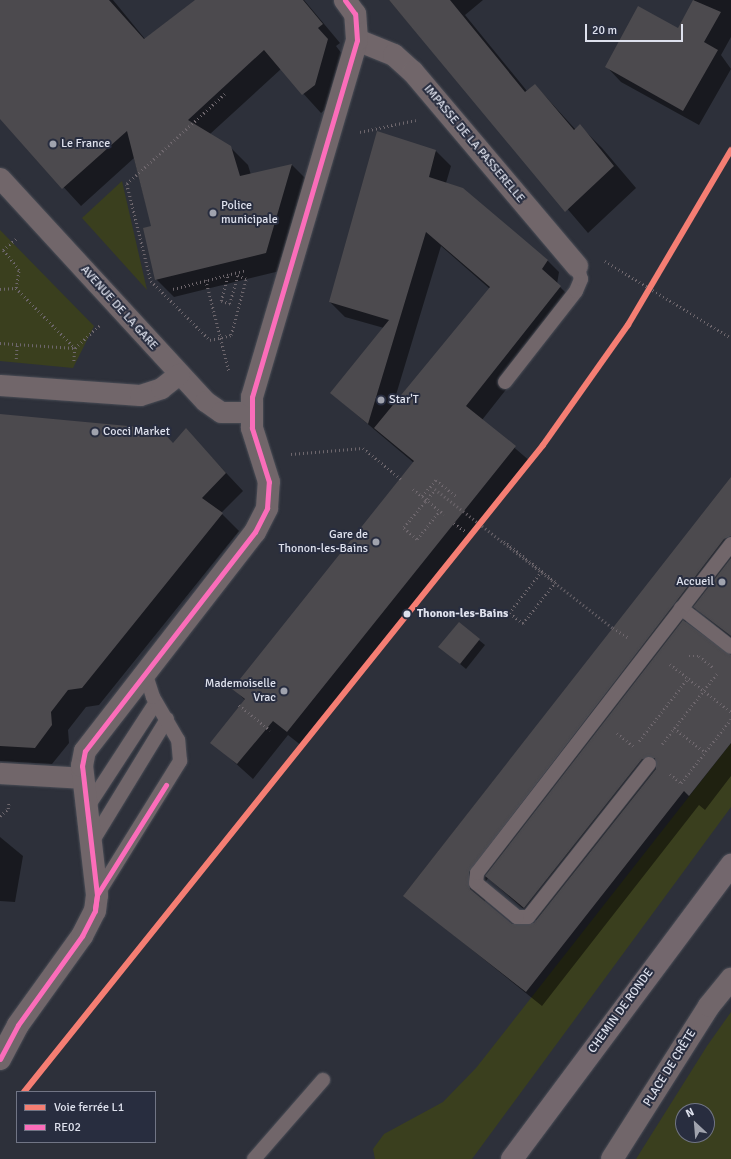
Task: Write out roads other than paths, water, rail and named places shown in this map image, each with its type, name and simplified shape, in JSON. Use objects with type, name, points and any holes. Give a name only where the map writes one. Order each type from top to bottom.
[{"type":"main road","name":"CHEMIN DE RONDE","points":[[512,1159],[731,865]]},
{"type":"street","points":[[0,1059],[18,1025],[82,936],[95,911],[97,895],[92,842],[83,778],[83,759],[89,744],[262,521],[269,482],[256,443],[251,412],[256,382],[357,40],[355,14],[345,0]]},
{"type":"street","name":"IMPASSE DE LA PASSERELLE","points":[[357,40],[394,55],[447,114],[576,266]]},
{"type":"street","name":"AVENUE DE LA GARE","points":[[0,178],[205,401],[221,412],[251,412]]},
{"type":"street","points":[[0,385],[140,394],[161,388],[179,374]]},
{"type":"street","points":[[0,773],[83,778]]},
{"type":"street","name":"PLACE DE CRÊTE","points":[[612,1159],[709,1006],[731,979]]},
{"type":"lane","points":[[505,382],[576,291],[581,279],[576,266]]},
{"type":"lane","points":[[649,764],[528,917],[517,917],[476,883],[477,873],[731,544]]},
{"type":"lane","points":[[681,608],[731,647]]},
{"type":"lane","points":[[97,895],[180,760],[178,740],[156,702],[144,673]]},
{"type":"lane","points":[[87,808],[156,702]]},
{"type":"lane","points":[[92,842],[167,719]]},
{"type":"lane","points":[[254,1159],[323,1080]]},
{"type":"rail line","name":"L1","points":[[25,1091],[543,445],[628,325],[731,150]]},
{"type":"place","name":"Le France","points":[[53,144]]},
{"type":"place","name":"Police municipale","points":[[213,213]]},
{"type":"place","name":"Star'T","points":[[381,400]]},
{"type":"place","name":"Cocci Market","points":[[95,432]]},
{"type":"place","name":"Gare de Thonon-les-Bains","points":[[376,542]]},
{"type":"place","name":"Accueil","points":[[722,582]]},
{"type":"place","name":"Thonon-les-Bains","points":[[407,614]]},
{"type":"place","name":"Mademoiselle Vrac","points":[[284,691]]}]
